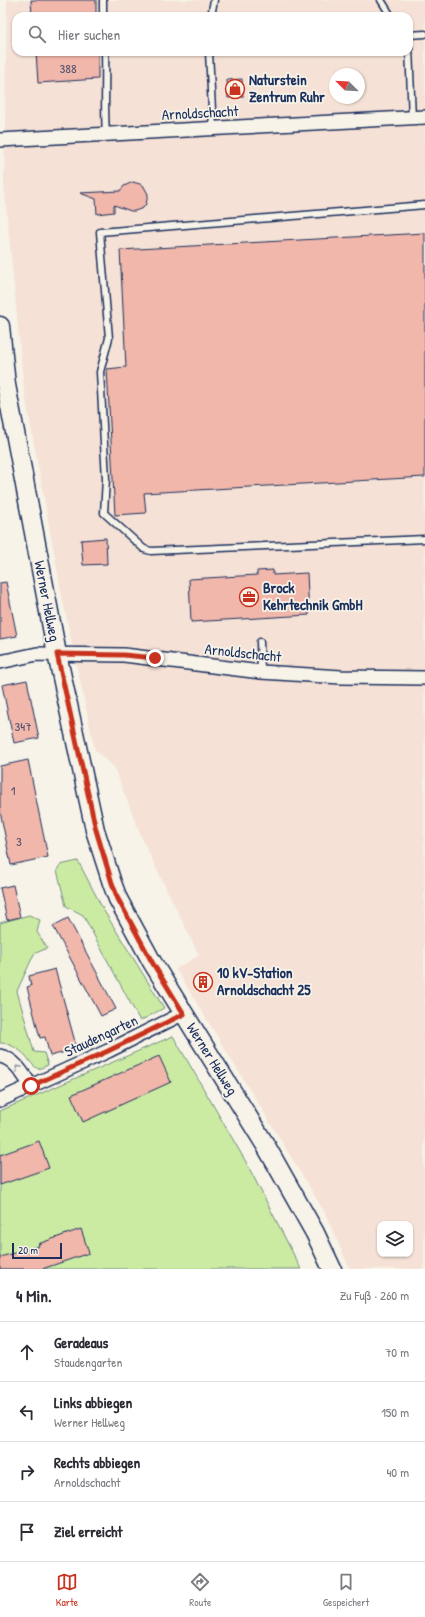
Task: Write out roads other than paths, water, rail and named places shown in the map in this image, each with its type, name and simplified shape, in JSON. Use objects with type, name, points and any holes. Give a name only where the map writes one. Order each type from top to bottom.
[{"type":"main road","name":"Werner Hellweg","points":[[0,326],[6,384],[57,654],[96,830],[112,883],[118,899],[152,962],[266,1146],[315,1233],[332,1269]]},
{"type":"street","name":"Arnoldschacht","points":[[0,140],[418,117]]},
{"type":"street","name":"Arnoldschacht","points":[[0,662],[37,654],[124,655],[261,672],[341,677],[425,678]]},
{"type":"street","name":"Staudengarten","points":[[0,1100],[108,1051],[184,1014]]},
{"type":"street","points":[[0,1056],[5,1057],[19,1068],[31,1086]]},
{"type":"lane","points":[[103,0],[103,12]]},
{"type":"lane","points":[[212,12],[214,0]]},
{"type":"lane","points":[[381,0],[388,12]]},
{"type":"lane","points":[[413,35],[425,34]]},
{"type":"lane","points":[[105,56],[106,79],[104,116],[106,134]]},
{"type":"lane","points":[[209,56],[213,129]]},
{"type":"lane","points":[[410,56],[418,117]]},
{"type":"lane","points":[[425,206],[100,232],[108,338],[100,372],[106,479],[104,513],[144,550],[151,551],[425,538]]},
{"type":"lane","points":[[260,642],[261,672]]},
{"type":"place","name":"Naturstein Zentrum Ruhr","points":[[235,89]]},
{"type":"place","name":"Brock Kehrtechnik GmbH","points":[[249,597]]},
{"type":"place","name":"10 kV-Station Arnoldschacht 25","points":[[203,982]]}]
